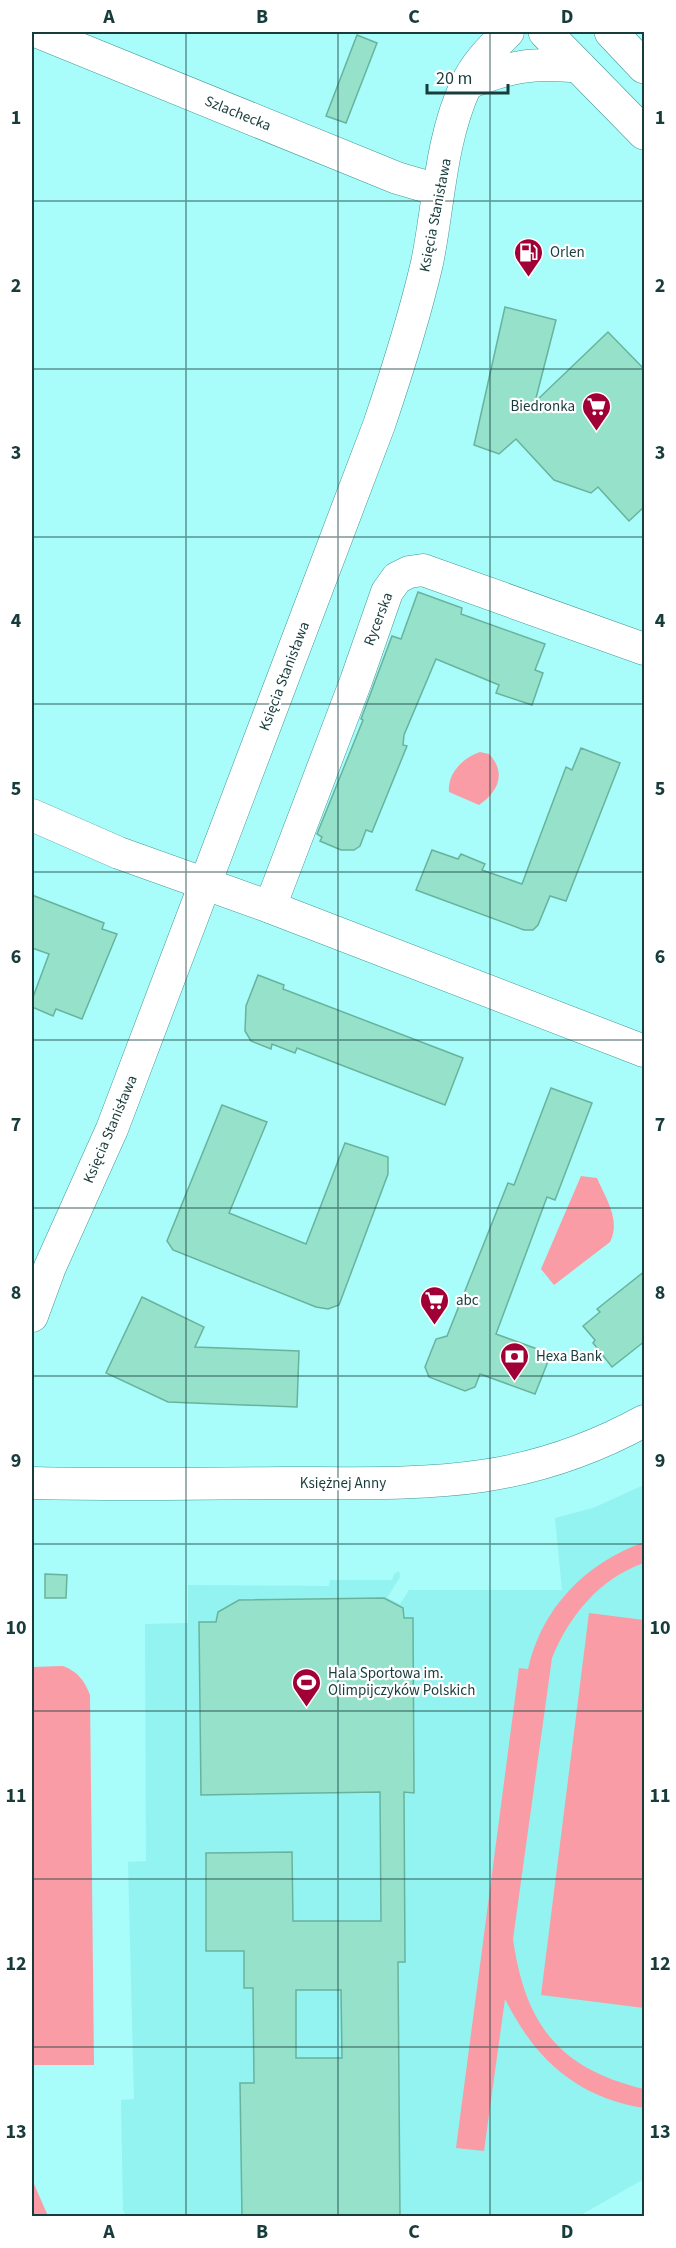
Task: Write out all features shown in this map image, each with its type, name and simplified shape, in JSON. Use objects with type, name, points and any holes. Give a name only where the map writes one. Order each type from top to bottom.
[{"type":"main road","points":[[545,32],[645,133]]},
{"type":"main road","points":[[611,32],[645,67]]},
{"type":"street","name":"Szlachecka","points":[[38,32],[397,178],[438,190]]},
{"type":"street","name":"Księcia Stanisława","points":[[32,1316],[50,1267],[112,1129],[382,415],[407,342],[427,262],[438,190],[452,122],[466,84],[486,43],[508,32]]},
{"type":"street","points":[[466,84],[500,70],[541,63],[580,67]]},
{"type":"street","name":"Rycerska","points":[[270,907],[356,681],[378,614],[397,578],[410,572],[423,570],[645,649]]},
{"type":"street","points":[[32,815],[119,853],[270,907],[645,1051]]},
{"type":"street","name":"Księżnej Anny","points":[[32,1483],[413,1483],[472,1479],[521,1470],[569,1456],[610,1440],[645,1421]]},
{"type":"shaded area","points":[[480,752],[489,754],[495,761],[499,775],[491,794],[479,805],[449,792],[449,785],[458,767],[468,758]]},
{"type":"shaded area","points":[[581,1176],[597,1178],[611,1210],[613,1234],[610,1242],[554,1285],[541,1269]]},
{"type":"shaded area","points":[[644,1485],[644,2179],[579,2216],[126,2216],[123,2210],[121,2100],[134,2099],[128,1862],[146,1861],[145,1624],[188,1623],[188,1585],[329,1586],[330,1580],[392,1580],[394,1574],[399,1571],[400,1577],[387,1598],[400,1604],[409,1590],[562,1590],[555,1518],[593,1508]]},
{"type":"shaded area","points":[[644,1542],[644,1563],[613,1578],[588,1600],[567,1628],[552,1658],[513,1939],[527,1995],[537,2019],[551,2038],[568,2055],[589,2069],[644,2089],[644,2108],[598,2095],[560,2072],[530,2040],[505,1999],[484,2151],[456,2148],[519,1668],[528,1669],[544,1626],[570,1590],[603,1562]]},
{"type":"shaded area","points":[[589,1613],[644,1620],[644,2008],[541,1995]]},
{"type":"shaded area","points":[[63,1666],[80,1677],[90,1695],[94,2065],[32,2065],[32,1667]]},
{"type":"shaded area","points":[[34,2184],[48,2216],[32,2216],[32,2185]]},
{"type":"building","points":[[357,35],[377,43],[346,123],[326,116]]},
{"type":"building","name":"Biedronka","points":[[505,307],[556,320],[535,402],[608,332],[645,370],[645,506],[629,521],[598,487],[591,493],[554,480],[516,439],[499,454],[474,445]]},
{"type":"building","points":[[418,592],[462,608],[461,614],[545,644],[535,670],[543,673],[532,705],[496,693],[499,685],[436,659],[404,735],[403,745],[407,746],[372,832],[366,830],[360,846],[354,850],[341,850],[320,841],[322,837],[317,834],[363,720],[361,719],[392,636],[401,639]]},
{"type":"building","points":[[581,748],[620,763],[566,901],[550,896],[538,925],[533,930],[524,930],[416,890],[432,850],[458,859],[461,854],[485,864],[482,870],[522,884],[566,767],[572,770]]},
{"type":"building","points":[[32,895],[104,923],[102,929],[117,934],[82,1019],[56,1009],[53,1016],[32,1007],[32,1000],[49,954],[32,948]]},
{"type":"building","points":[[258,975],[284,985],[283,989],[463,1058],[445,1105],[297,1048],[295,1053],[272,1044],[271,1049],[251,1041],[245,1031],[246,1006]]},
{"type":"building","points":[[551,1088],[592,1103],[555,1200],[547,1197],[496,1334],[551,1354],[535,1394],[480,1374],[475,1387],[465,1391],[429,1377],[425,1367],[436,1339],[447,1336],[508,1183],[514,1185]]},
{"type":"building","points":[[222,1105],[267,1122],[229,1213],[306,1244],[345,1143],[388,1157],[388,1174],[339,1305],[328,1309],[316,1307],[173,1250],[167,1241]]},
{"type":"building","points":[[645,1271],[645,1341],[612,1367],[583,1326],[600,1312],[597,1309]]},
{"type":"building","points":[[142,1297],[204,1327],[195,1347],[299,1351],[297,1407],[168,1402],[106,1373]]},
{"type":"building","points":[[45,1574],[67,1575],[66,1598],[45,1598]]},
{"type":"building","points":[[384,1598],[403,1608],[404,1618],[413,1618],[414,1793],[404,1792],[405,1962],[398,1962],[400,2217],[242,2217],[240,2083],[254,2083],[253,1988],[244,1988],[244,1951],[206,1951],[206,1853],[292,1852],[293,1921],[381,1921],[380,1792],[201,1795],[199,1622],[216,1622],[218,1612],[239,1600]],"holes":[[[296,1990],[341,1990],[342,2058],[296,2058]]]},
{"type":"place","name":"Orlen","points":[[529,278]]},
{"type":"place","name":"Biedronka","points":[[596,432]]},
{"type":"place","name":"abc","points":[[435,1326]]},
{"type":"place","name":"Hexa Bank","points":[[515,1382]]},
{"type":"place","name":"Hala Sportowa im. Olimpijczyków Polskich","points":[[307,1708]]}]
